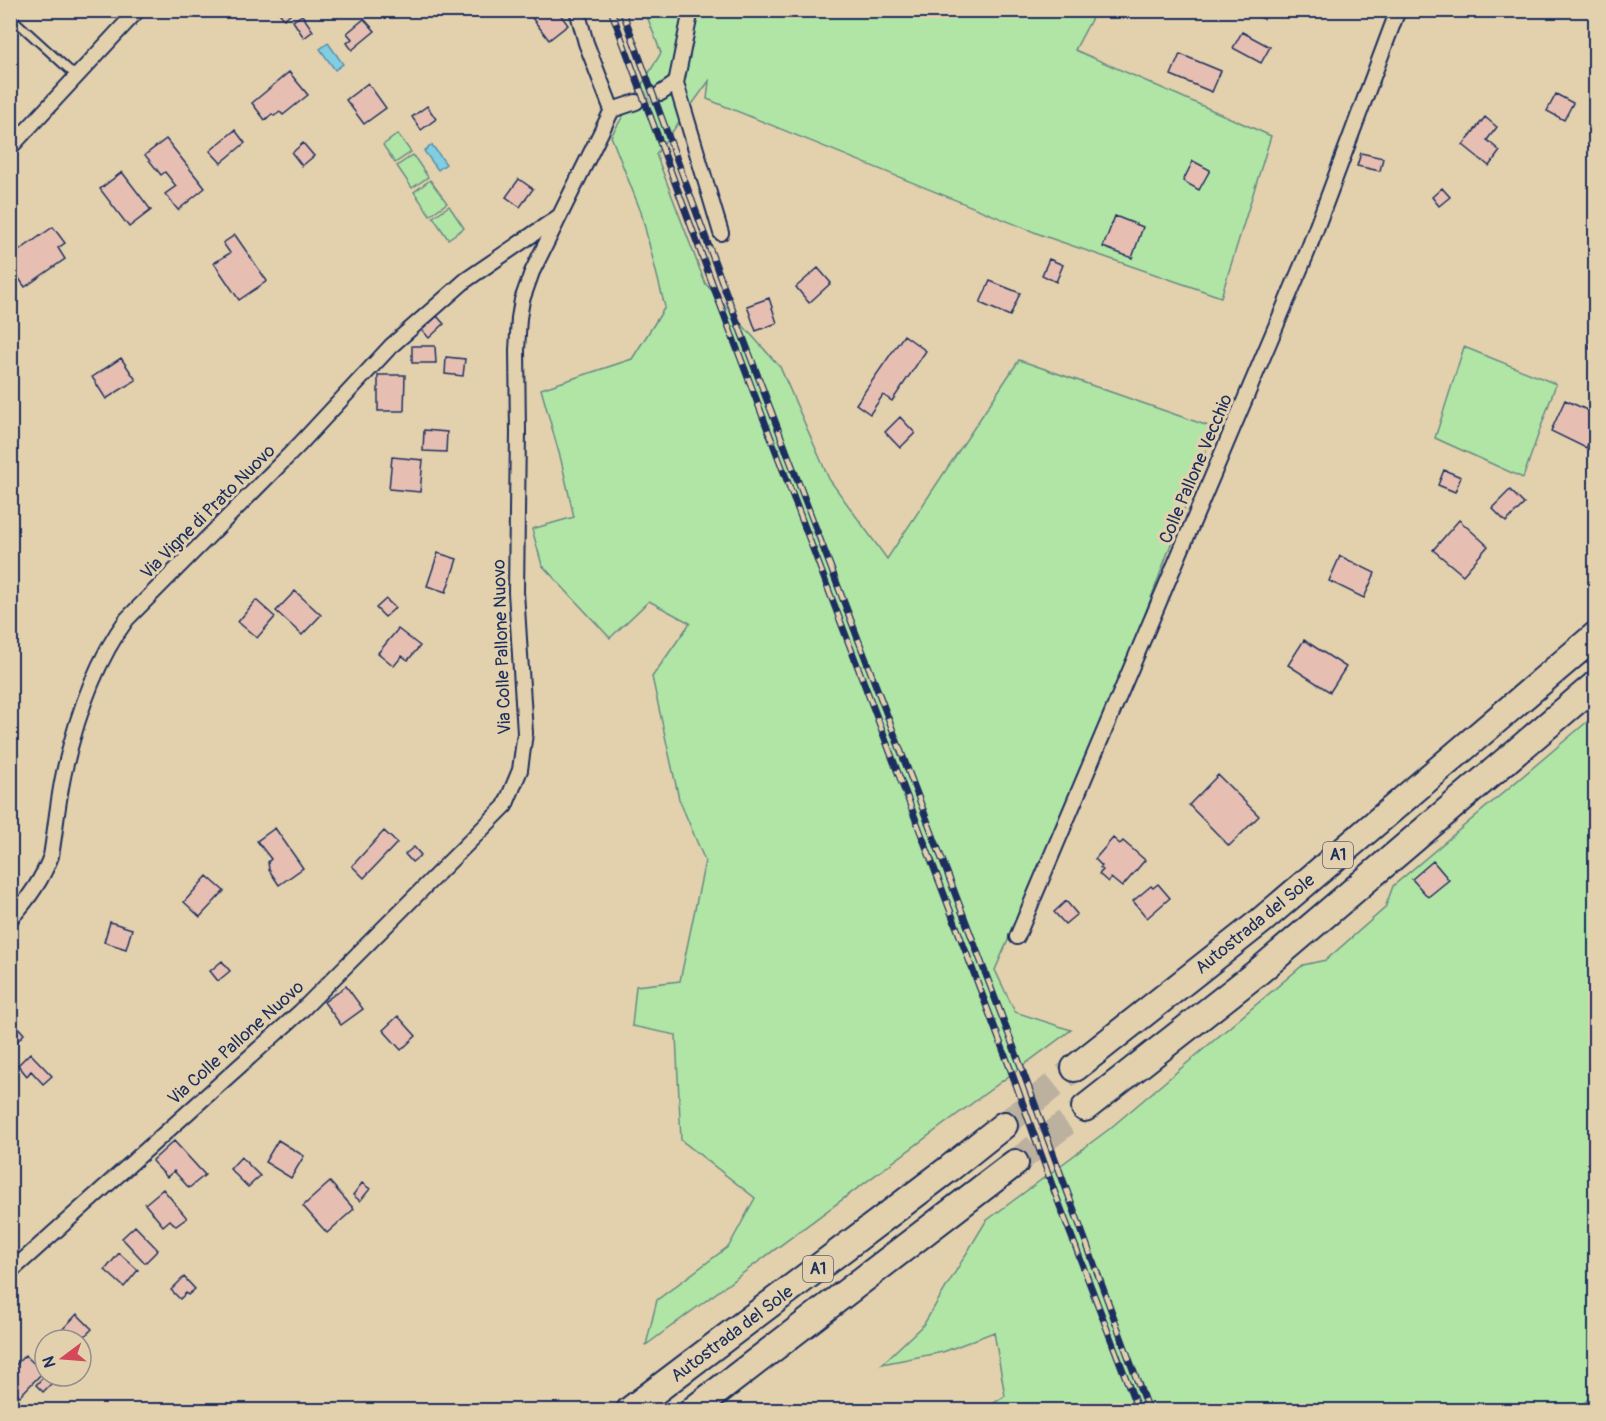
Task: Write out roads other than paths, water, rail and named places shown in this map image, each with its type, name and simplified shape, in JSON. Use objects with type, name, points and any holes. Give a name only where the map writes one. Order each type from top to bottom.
[{"type":"highway","name":"Autostrada del Sole","points":[[1075,1068],[1260,921],[1596,635]]},
{"type":"highway","name":"Autostrada del Sole","points":[[1085,1108],[1258,972],[1596,684]]},
{"type":"highway","name":"Autostrada del Sole","points":[[630,1410],[1004,1125]]},
{"type":"highway","name":"Autostrada del Sole","points":[[693,1410],[1015,1163]]},
{"type":"street","points":[[10,148],[138,10]]},
{"type":"street","points":[[577,10],[586,43],[612,110],[636,102]]},
{"type":"street","points":[[691,10],[676,83],[721,233]]},
{"type":"street","name":"Colle Pallone Vecchio","points":[[1017,937],[1307,253],[1398,10]]},
{"type":"street","points":[[661,93],[676,83]]},
{"type":"street","name":"Via Colle Pallone Nuovo","points":[[10,1272],[300,1012],[505,806],[520,770],[525,733],[516,592],[517,334],[522,300],[527,285],[612,110]]},
{"type":"street","name":"Via Vigne di Prato Nuovo","points":[[10,919],[30,896],[51,856],[65,769],[78,720],[103,657],[127,619],[300,444],[391,346],[466,280],[560,216]]},
{"type":"lane","points":[[10,16],[76,76]]},
{"type":"water","points":[[328,43],[343,64],[335,70],[320,49]]},
{"type":"water","points":[[432,145],[446,164],[438,170],[424,151]]},
{"type":"tunnel","points":[[636,102],[661,93]]},
{"type":"tunnel","points":[[1004,1125],[1075,1068]]},
{"type":"tunnel","points":[[1015,1163],[1085,1108]]},
{"type":"railway","points":[[611,10],[1138,1410]]},
{"type":"railway","points":[[622,10],[722,282],[1020,1064],[1148,1410]]}]
